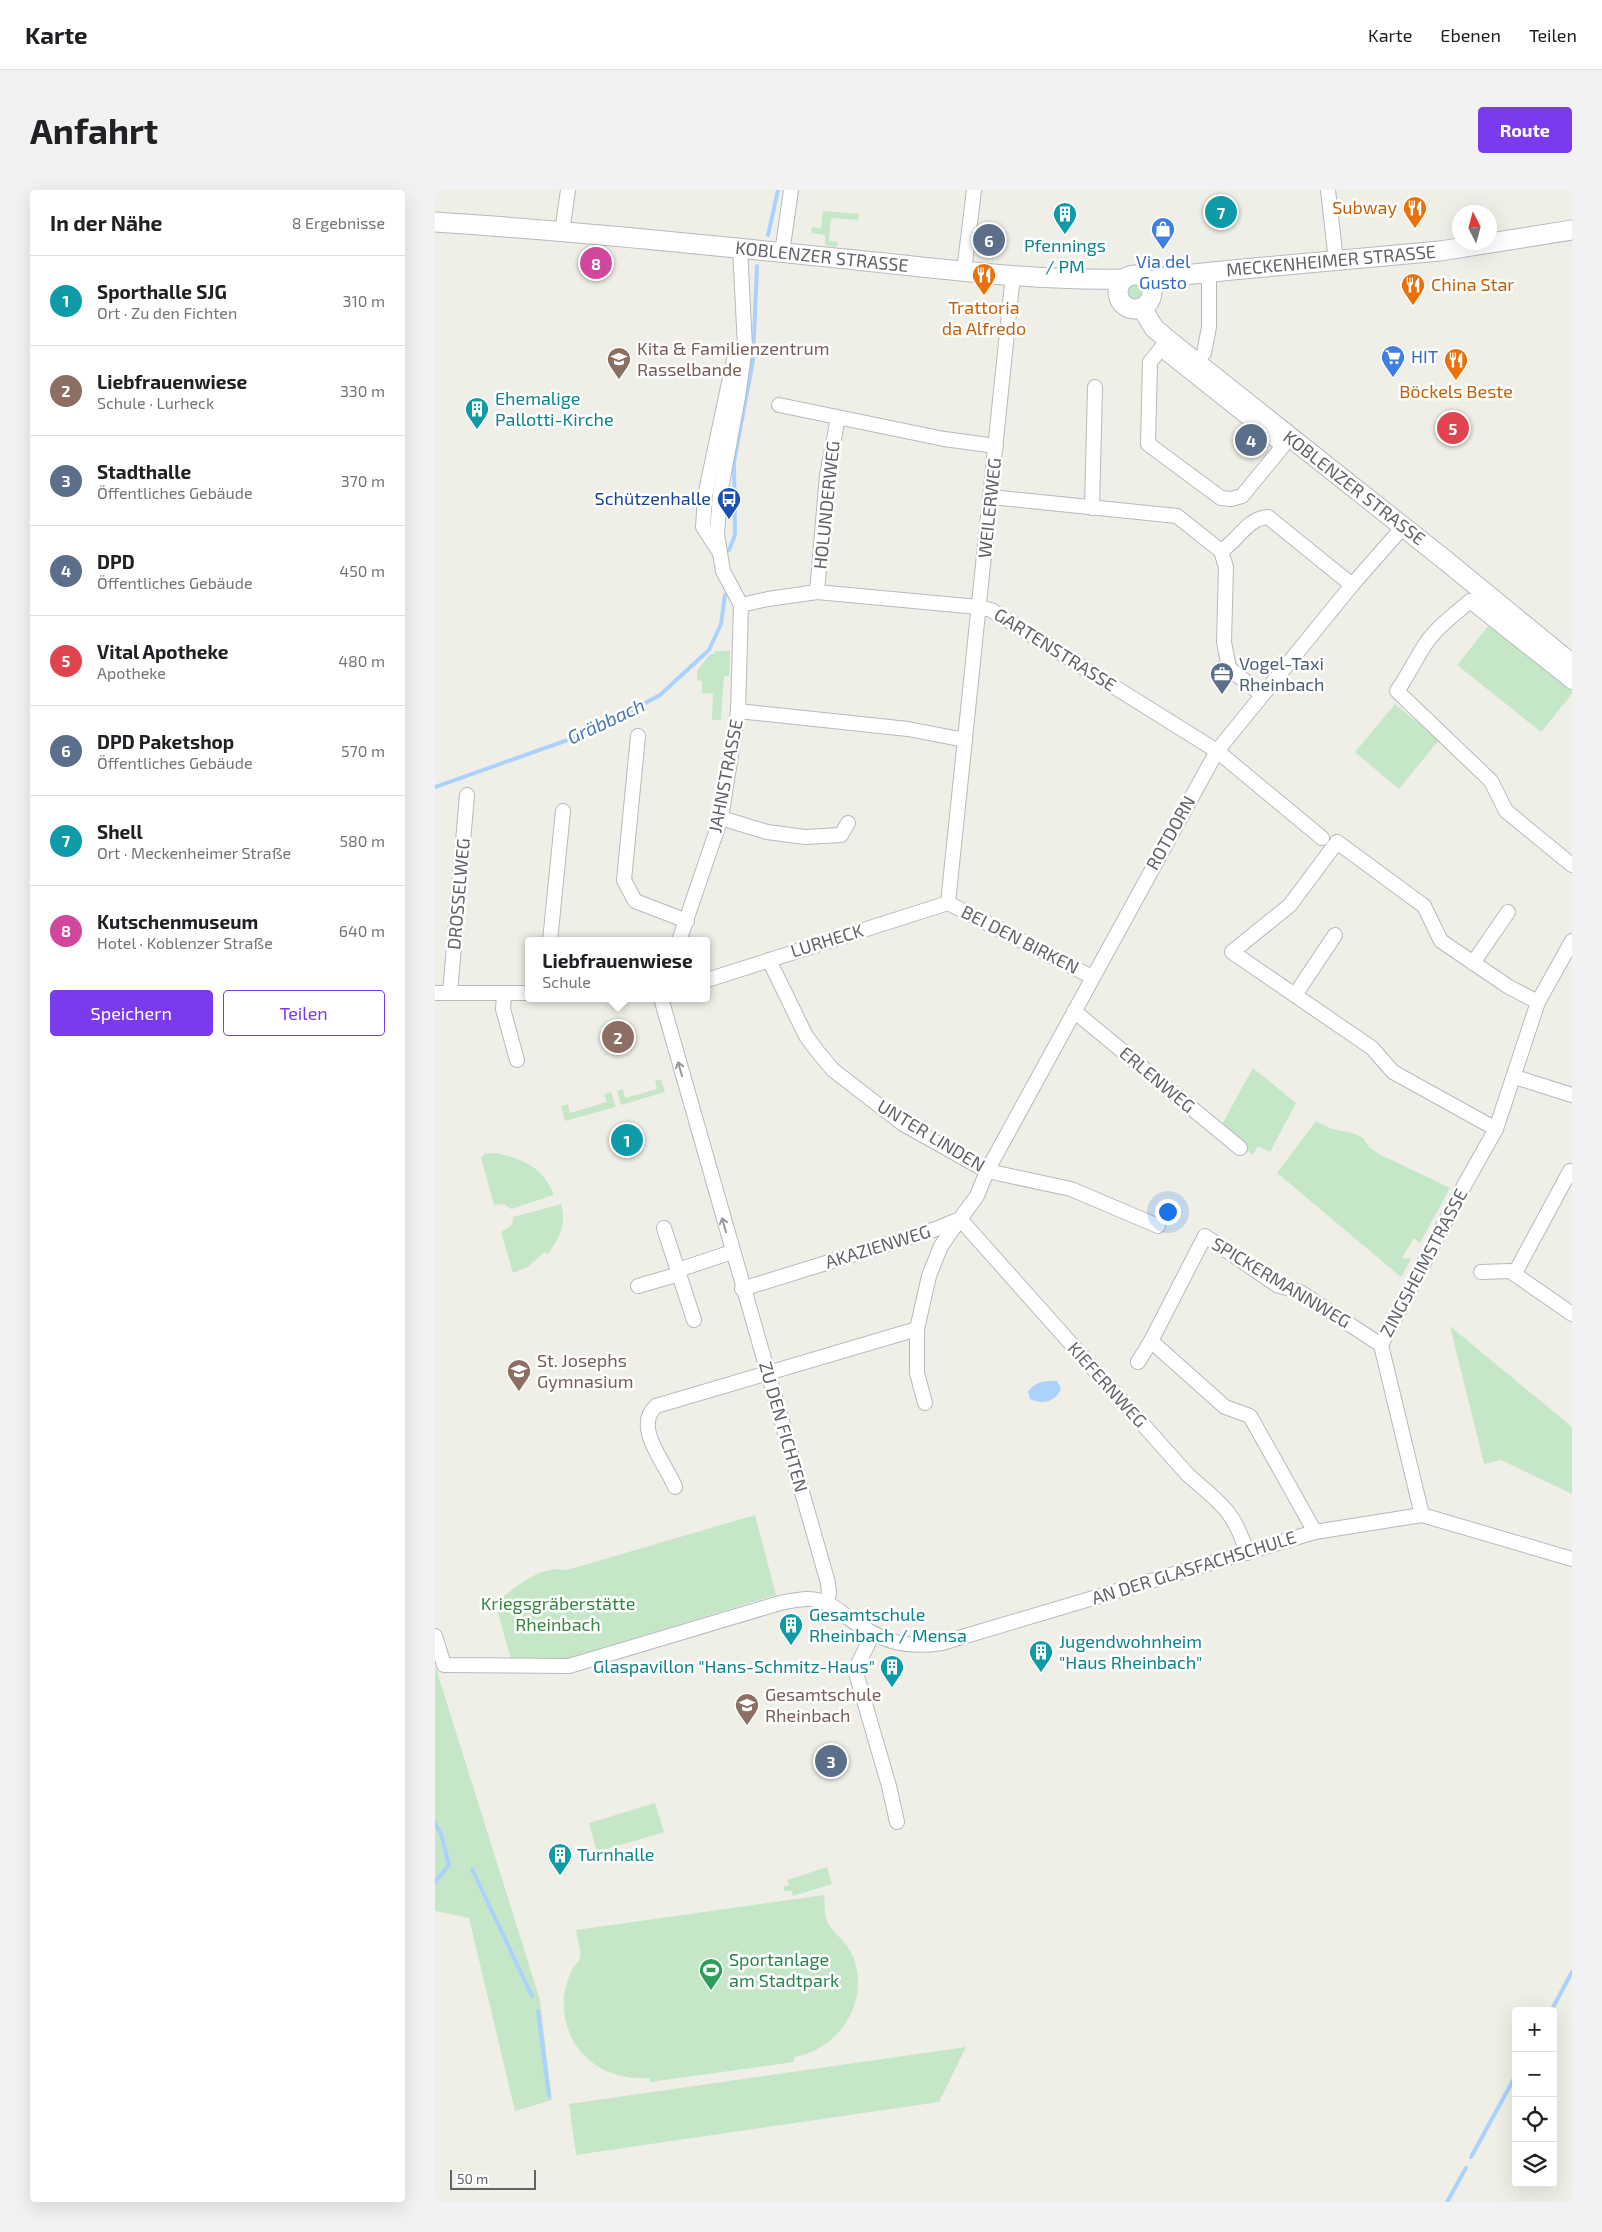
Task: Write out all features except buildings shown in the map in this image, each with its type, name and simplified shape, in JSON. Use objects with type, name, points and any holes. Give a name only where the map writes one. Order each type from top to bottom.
[{"type":"main road","name":"KOBLENZER STRASSE","points":[[435,222],[740,248],[964,271],[1082,280],[1110,291],[1120,288]]},
{"type":"main road","name":"MECKENHEIMER STRASSE","points":[[1149,282],[1165,278],[1209,273],[1460,249],[1572,230]]},
{"type":"main road","points":[[1133,274],[1139,275],[1149,282],[1153,294],[1147,304],[1136,310],[1125,306],[1120,288],[1133,274]]},
{"type":"main road","name":"KOBLENZER STRASSE","points":[[1142,308],[1164,345],[1286,442],[1403,528],[1572,664]]},
{"type":"street","points":[[562,232],[568,190]]},
{"type":"street","points":[[782,252],[791,190]]},
{"type":"street","points":[[964,271],[974,190]]},
{"type":"street","points":[[1329,190],[1336,261]]},
{"type":"street","points":[[740,248],[745,347],[720,494],[717,534],[723,571],[741,605]]},
{"type":"street","points":[[1204,353],[1209,327],[1209,273]]},
{"type":"street","name":"WEILERWEG","points":[[948,903],[1013,275]]},
{"type":"street","points":[[1164,345],[1150,362],[1147,444],[1221,498],[1231,500],[1242,496],[1286,442]]},
{"type":"street","points":[[1092,508],[1095,388]]},
{"type":"street","name":"HOLUNDERWEG","points":[[779,405],[944,439],[996,446]]},
{"type":"street","name":"HOLUNDERWEG","points":[[817,592],[827,475],[837,418]]},
{"type":"street","points":[[991,497],[1177,516],[1221,551],[1226,567],[1224,642],[1229,668],[1262,695]]},
{"type":"street","points":[[1221,551],[1231,545],[1252,521],[1259,517],[1268,517],[1352,585]]},
{"type":"street","name":"ROTDORN","points":[[987,1171],[1217,751],[1352,585],[1403,528]]},
{"type":"street","name":"GARTENSTRASSE","points":[[741,605],[817,592],[978,607],[998,614],[1217,751],[1322,838]]},
{"type":"street","points":[[1572,682],[1470,600],[1436,631],[1423,647],[1415,664],[1397,691],[1491,781],[1506,811],[1572,865]]},
{"type":"street","name":"JAHNSTRASSE","points":[[681,937],[721,818],[738,711],[741,605]]},
{"type":"street","points":[[738,711],[908,729],[965,740]]},
{"type":"street","points":[[638,736],[624,880],[635,901],[687,921]]},
{"type":"street","name":"DROSSELWEG","points":[[450,993],[467,795]]},
{"type":"street","points":[[551,937],[563,811]]},
{"type":"street","points":[[721,818],[767,832],[805,837],[841,835],[848,823]]},
{"type":"street","points":[[1496,1129],[1393,1072],[1373,1048],[1232,952],[1290,905],[1337,842],[1424,906],[1441,941],[1509,987],[1538,1002]]},
{"type":"street","name":"LURHECK","points":[[710,979],[948,903]]},
{"type":"street","name":"BEI DEN BIRKEN","points":[[948,903],[1092,977]]},
{"type":"street","points":[[1473,963],[1508,912]]},
{"type":"street","points":[[1295,995],[1335,935]]},
{"type":"street","name":"ZINGSHEIMSTRASSE","points":[[1422,1515],[1381,1345],[1465,1184],[1496,1129],[1538,1002],[1572,941]]},
{"type":"street","name":"UNTER LINDEN","points":[[769,960],[806,1036],[833,1070],[903,1124],[987,1171],[1071,1189],[1158,1226]]},
{"type":"street","points":[[435,993],[525,994]]},
{"type":"street","points":[[504,994],[503,1009],[517,1060]]},
{"type":"street","name":"ZU DEN FICHTEN","points":[[662,1002],[828,1583],[829,1594],[825,1602]]},
{"type":"street","name":"ERLENWEG","points":[[1073,1011],[1240,1148]]},
{"type":"street","points":[[1515,1076],[1572,1095]]},
{"type":"street","points":[[925,1403],[917,1373],[917,1330],[929,1276],[941,1246],[977,1196],[987,1171]]},
{"type":"street","points":[[1515,1273],[1570,1171],[1572,1172]]},
{"type":"street","name":"AKAZIENWEG","points":[[743,1289],[936,1229],[960,1219]]},
{"type":"street","name":"KIEFERNWEG","points":[[960,1219],[1181,1468],[1228,1510],[1236,1522],[1247,1553]]},
{"type":"street","points":[[664,1228],[694,1320]]},
{"type":"street","name":"SPICKERMANNWEG","points":[[1138,1362],[1151,1341],[1205,1236],[1277,1285],[1300,1292],[1381,1345]]},
{"type":"street","points":[[638,1286],[732,1252]]},
{"type":"street","points":[[1481,1272],[1500,1270],[1515,1273],[1572,1314]]},
{"type":"street","points":[[675,1487],[671,1476],[655,1451],[647,1419],[649,1412],[656,1406],[917,1330]]},
{"type":"street","points":[[1151,1341],[1225,1408],[1250,1416],[1315,1532]]},
{"type":"street","name":"AN DER GLASFACHSCHULE","points":[[825,1602],[873,1634],[901,1645],[921,1646],[941,1643],[1315,1532],[1422,1515],[1572,1559]]},
{"type":"street","points":[[435,1636],[443,1665],[569,1666],[780,1603],[805,1599],[825,1602]]},
{"type":"street","points":[[873,1634],[858,1664],[856,1673],[889,1786],[897,1822]]},
{"type":"green space","points":[[823,211],[859,214],[858,220],[831,218],[829,241],[838,242],[837,247],[825,245],[825,235],[811,233],[812,227],[821,228]]},
{"type":"green space","points":[[1134,284],[1140,286],[1142,292],[1140,298],[1134,300],[1128,298],[1126,292],[1128,286]]},
{"type":"green space","points":[[1490,624],[1572,691],[1572,694],[1541,732],[1457,665]]},
{"type":"green space","points":[[715,651],[730,651],[729,676],[724,676],[721,720],[712,720],[713,694],[702,693],[702,681],[697,680],[697,671],[710,654],[714,654]]},
{"type":"green space","points":[[1395,704],[1439,740],[1399,789],[1355,752]]},
{"type":"green space","points":[[1253,1068],[1296,1103],[1270,1152],[1258,1146],[1253,1155],[1220,1128]]},
{"type":"green space","points":[[661,1079],[665,1092],[621,1105],[617,1091],[623,1089],[625,1098],[657,1089],[655,1081]]},
{"type":"green space","points":[[611,1092],[616,1107],[565,1121],[561,1106],[568,1104],[570,1113],[607,1102],[604,1094]]},
{"type":"green space","points":[[1316,1121],[1332,1129],[1353,1133],[1363,1138],[1370,1148],[1379,1154],[1450,1188],[1420,1243],[1414,1238],[1402,1258],[1411,1259],[1401,1277],[1277,1173]]},
{"type":"green space","points":[[496,1153],[515,1158],[538,1171],[544,1177],[554,1195],[511,1209],[504,1204],[494,1205],[481,1158],[484,1154]]},
{"type":"green space","points":[[561,1204],[563,1225],[556,1242],[548,1254],[544,1252],[528,1267],[513,1273],[501,1232],[512,1225],[513,1217]]},
{"type":"green space","points":[[1450,1326],[1572,1427],[1572,1494],[1501,1460],[1484,1464]]},
{"type":"green space","name":"Kriegsgräberstätte Rheinbach","points":[[755,1515],[776,1595],[563,1660],[511,1659],[495,1603],[528,1579],[547,1571],[556,1569],[567,1570]]},
{"type":"green space","points":[[435,1665],[540,2000],[552,2100],[515,2111],[469,1918],[435,1911]]},
{"type":"green space","points":[[655,1803],[664,1832],[597,1852],[589,1823]]},
{"type":"green space","points":[[827,1867],[832,1884],[793,1896],[791,1890],[785,1892],[783,1887],[789,1885],[787,1880]]},
{"type":"green space","name":"Sportanlage am Stadtpark","points":[[824,1895],[827,1922],[850,1951],[855,1962],[858,1978],[853,2010],[836,2035],[823,2045],[809,2053],[794,2057],[794,2062],[650,2082],[650,2078],[632,2078],[600,2068],[576,2046],[564,2015],[564,1996],[569,1976],[580,1957],[576,1930]]},
{"type":"green space","points":[[966,2047],[939,2102],[576,2155],[569,2104]]},
{"type":"water","points":[[1048,1381],[1057,1381],[1061,1389],[1055,1397],[1044,1402],[1030,1399],[1028,1392],[1034,1385]]},
{"type":"waterway","name":"Gräbbach","points":[[768,235],[778,190]]},
{"type":"waterway","name":"Gräbbach","points":[[729,550],[735,535],[734,462],[753,361],[757,266]]},
{"type":"waterway","name":"Gräbbach","points":[[435,787],[596,730],[660,695],[709,650],[721,624],[725,595]]},
{"type":"waterway","points":[[435,1823],[441,1834],[449,1865],[435,1882]]},
{"type":"waterway","points":[[472,1869],[532,1996]]},
{"type":"waterway","points":[[1553,2007],[1572,1972]]},
{"type":"waterway","points":[[538,2011],[549,2096]]},
{"type":"waterway","points":[[1471,2157],[1512,2082]]},
{"type":"waterway","points":[[1447,2202],[1466,2168]]},
{"type":"place","name":"Shell","points":[[1221,212]]},
{"type":"place","name":"Subway","points":[[1415,229]]},
{"type":"place","name":"Pfennings / PM","points":[[1065,235]]},
{"type":"place","name":"DPD Paketshop","points":[[989,240]]},
{"type":"place","name":"Via del Gusto","points":[[1163,250]]},
{"type":"place","name":"Kutschenmuseum","points":[[596,263]]},
{"type":"place","name":"Trattoria da Alfredo","points":[[984,296]]},
{"type":"place","name":"China Star","points":[[1413,306]]},
{"type":"place","name":"HIT","points":[[1393,378]]},
{"type":"place","name":"Kita & Familienzentrum Rasselbande","points":[[619,380]]},
{"type":"place","name":"Böckels Beste","points":[[1456,381]]},
{"type":"place","name":"Vital Apotheke","points":[[1453,428]]},
{"type":"place","name":"Ehemalige Pallotti-Kirche","points":[[477,430]]},
{"type":"place","name":"DPD","points":[[1251,440]]},
{"type":"place","name":"Schützenhalle","points":[[729,520]]},
{"type":"place","name":"Vogel-Taxi Rheinbach","points":[[1222,695]]},
{"type":"place","name":"Liebfrauenwiese","points":[[618,1037]]},
{"type":"place","name":"Sporthalle SJG","points":[[627,1140]]},
{"type":"place","name":"St. Josephs Gymnasium","points":[[519,1392]]},
{"type":"place","name":"Gesamtschule Rheinbach / Mensa","points":[[791,1646]]},
{"type":"place","name":"Jugendwohnheim \"Haus Rheinbach\"","points":[[1041,1673]]},
{"type":"place","name":"Glaspavillon \"Hans-Schmitz-Haus\"","points":[[892,1688]]},
{"type":"place","name":"Gesamtschule Rheinbach","points":[[747,1726]]},
{"type":"place","name":"Stadthalle","points":[[831,1761]]},
{"type":"place","name":"Turnhalle","points":[[560,1876]]},
{"type":"place","name":"Sportanlage am Stadtpark","points":[[711,1991]]}]
